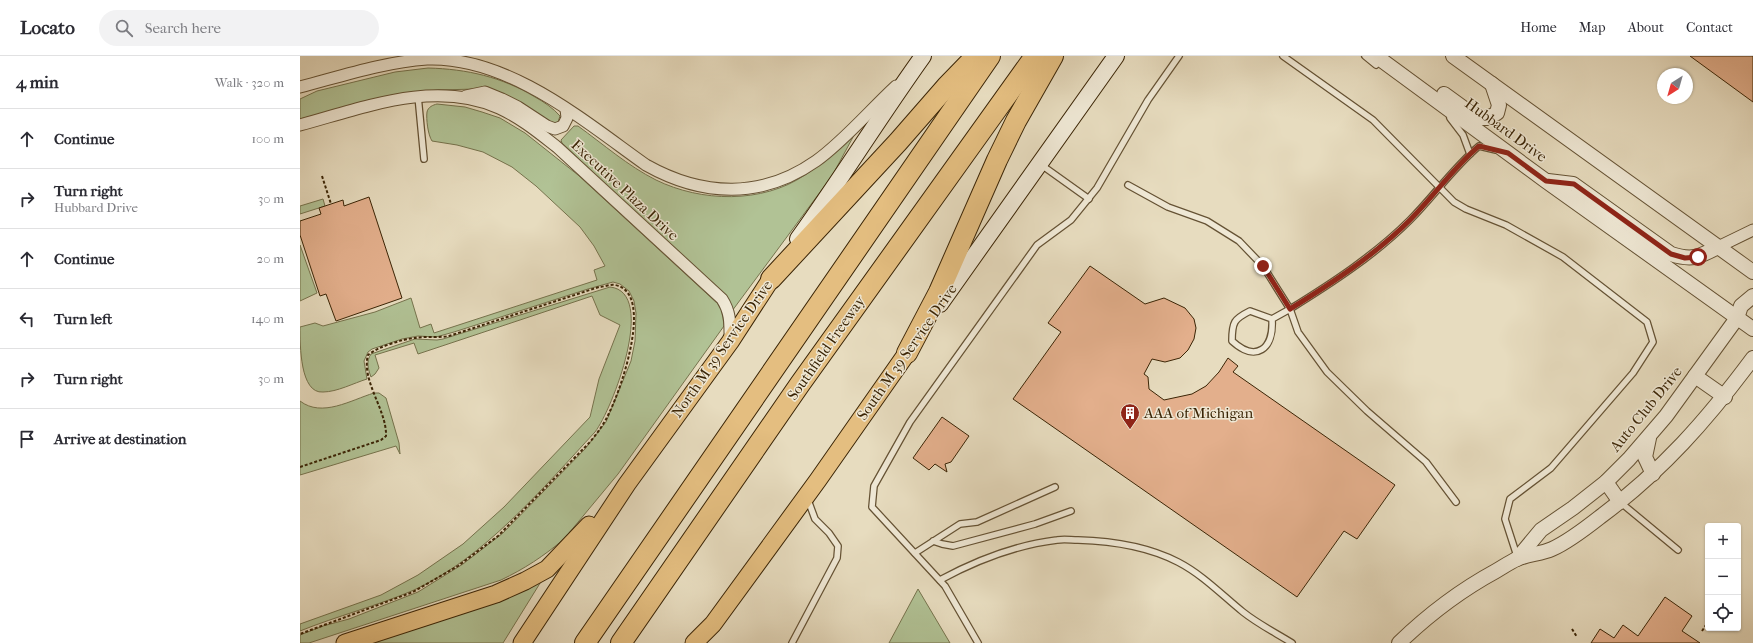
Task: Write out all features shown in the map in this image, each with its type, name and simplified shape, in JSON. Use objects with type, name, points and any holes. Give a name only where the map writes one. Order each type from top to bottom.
[{"type":"highway","points":[[771,279],[976,56]]},
{"type":"highway","name":"Southfield Freeway","points":[[585,643],[990,56]]},
{"type":"highway","name":"Southfield Freeway","points":[[621,643],[800,384],[1035,56]]},
{"type":"highway","points":[[907,353],[939,292],[997,160],[1016,121],[1052,56]]},
{"type":"main road","name":"South M 39 Service Drive","points":[[694,643],[713,624],[806,496],[1116,56]]},
{"type":"main road","name":"North M 39 Service Drive","points":[[522,643],[627,484],[730,342],[771,279],[832,192],[872,129],[919,62]]},
{"type":"main road","points":[[345,643],[496,594],[547,569],[568,549],[627,484]]},
{"type":"main road","points":[[703,643],[713,624]]},
{"type":"street","name":"Hubbard Drive","points":[[1453,56],[1753,272]]},
{"type":"street","name":"Executive Plaza Drive","points":[[300,87],[393,60],[454,59],[481,65],[507,74],[532,87],[566,109],[646,166],[681,182],[705,188],[728,190],[751,188],[787,179],[817,160],[919,62]]},
{"type":"street","points":[[1380,61],[1400,63],[1477,118],[1488,118],[1496,113],[1499,105],[1492,84]]},
{"type":"street","name":"Hubbard Drive","points":[[1380,61],[1753,329]]},
{"type":"street","name":"Executive Plaza Drive","points":[[300,91],[312,84]]},
{"type":"street","name":"Executive Plaza Drive","points":[[459,97],[485,92],[518,106],[547,126],[555,129],[563,126],[567,118],[566,109]]},
{"type":"street","name":"Executive Plaza Drive","points":[[300,125],[399,99],[418,96],[459,97],[480,101],[498,108],[530,126],[557,147],[722,300],[728,307],[730,316],[730,342]]},
{"type":"street","points":[[1546,181],[1574,184],[1671,254],[1685,258],[1698,257],[1753,230]]},
{"type":"street","name":"Auto Club Drive","points":[[1517,559],[1542,530],[1606,482],[1650,436],[1737,318],[1741,306],[1753,296]]},
{"type":"street","name":"Auto Club Drive","points":[[1399,643],[1438,609],[1466,589],[1517,559],[1552,549],[1587,527],[1620,502],[1653,474],[1693,435],[1725,397],[1753,358]]},
{"type":"street","points":[[1695,376],[1725,397]]},
{"type":"street","points":[[1650,436],[1645,457],[1653,474]]},
{"type":"street","points":[[1606,482],[1620,502]]},
{"type":"lane","points":[[978,643],[945,586],[872,507],[874,486],[910,422],[1037,245],[1071,220],[1097,188],[1148,100],[1179,56]]},
{"type":"lane","points":[[1284,56],[1373,120],[1454,202],[1466,209],[1506,225],[1563,257],[1647,322],[1653,342],[1633,373],[1551,468],[1510,499],[1505,519],[1517,559]]},
{"type":"lane","points":[[1364,56],[1380,61]]},
{"type":"lane","points":[[1390,74],[1452,120],[1463,135],[1470,154]]},
{"type":"lane","points":[[418,96],[424,159]]},
{"type":"lane","points":[[1272,319],[1273,331],[1270,342],[1262,350],[1253,352],[1247,351],[1241,349],[1232,341],[1232,327],[1238,317],[1250,311],[1272,319],[1328,286],[1365,259],[1410,220],[1479,146],[1508,153]]},
{"type":"lane","points":[[1040,163],[1089,198]]},
{"type":"lane","points":[[1128,185],[1168,207],[1207,221],[1239,241],[1263,266],[1290,309],[1298,332],[1327,372],[1367,411],[1426,462],[1456,502]]},
{"type":"lane","points":[[915,553],[960,524],[977,522],[1055,487]]},
{"type":"lane","points":[[792,643],[837,558],[838,546],[829,533],[815,520],[806,496]]},
{"type":"lane","points":[[1620,502],[1678,550]]},
{"type":"lane","points":[[933,541],[953,546],[1035,524],[1071,511]]},
{"type":"lane","points":[[940,580],[968,564],[1029,545],[1058,539],[1126,544],[1178,562],[1200,576],[1248,616],[1292,643]]},
{"type":"path","points":[[322,176],[331,204]]},
{"type":"path","points":[[300,467],[381,440],[386,436],[386,428],[372,387],[367,366],[368,355],[376,350],[416,338],[439,338],[449,336],[599,287],[614,285],[625,290],[631,300],[633,312],[633,336],[629,358],[611,410],[602,427],[590,442],[498,536],[458,566],[413,592],[300,634]]},
{"type":"path","points":[[1702,631],[1705,626]]},
{"type":"path","points":[[1572,629],[1577,637]]},
{"type":"green space","points":[[428,68],[470,72],[510,84],[545,103],[560,116],[558,122],[553,125],[476,89],[439,90],[398,94],[300,119],[300,99],[317,91],[395,72]]},
{"type":"green space","points":[[437,104],[465,107],[482,112],[500,118],[525,133],[578,175],[718,304],[722,310],[724,326],[618,474],[564,539],[549,551],[526,567],[501,580],[309,643],[300,643],[300,635],[323,626],[349,619],[418,592],[463,564],[503,533],[585,449],[606,422],[631,361],[635,341],[636,313],[634,301],[629,291],[620,284],[613,282],[454,332],[436,337],[418,336],[402,339],[372,349],[368,352],[364,361],[367,379],[328,392],[315,391],[310,385],[306,377],[301,356],[300,327],[315,323],[323,326],[375,312],[411,298],[420,328],[431,324],[434,333],[597,280],[594,270],[605,266],[594,246],[580,227],[536,186],[512,167],[483,152],[457,145],[432,141],[429,135],[427,112],[432,106]]},
{"type":"green space","points":[[574,126],[578,126],[626,162],[656,180],[692,193],[731,197],[770,191],[805,175],[833,152],[859,126],[832,176],[732,311],[717,290],[562,143],[561,140]]},
{"type":"green space","points":[[323,199],[325,206],[300,214],[300,206]]},
{"type":"green space","points":[[300,245],[317,293],[300,301]]},
{"type":"green space","points":[[610,287],[624,294],[630,309],[631,329],[627,353],[620,378],[611,401],[595,432],[534,498],[511,520],[464,560],[439,577],[414,590],[386,601],[300,631],[300,624],[381,595],[418,575],[463,544],[504,507],[590,417],[599,379],[620,325],[600,315],[592,296],[418,354],[414,343],[375,355],[379,368],[371,377],[368,359],[371,354],[415,339],[443,339]]},
{"type":"green space","points":[[374,393],[379,393],[386,398],[399,443],[400,454],[396,446],[300,475],[300,401],[309,406],[327,408]]},
{"type":"green space","points":[[542,580],[503,643],[366,643]]},
{"type":"green space","points":[[918,589],[950,643],[889,643]]},
{"type":"building","points":[[1690,56],[1753,56],[1753,102]]},
{"type":"building","points":[[369,197],[402,298],[336,321],[326,294],[320,296],[300,235],[300,221],[321,214],[319,208],[343,200],[344,206]]},
{"type":"building","name":"AAA of Michigan","points":[[1090,266],[1145,304],[1164,298],[1185,308],[1194,319],[1196,328],[1194,339],[1188,350],[1180,358],[1165,362],[1152,359],[1144,374],[1148,377],[1149,389],[1164,400],[1192,394],[1206,386],[1219,372],[1228,358],[1238,366],[1233,372],[1395,485],[1357,539],[1344,531],[1297,597],[1013,399],[1061,332],[1048,323]]},
{"type":"building","points":[[942,417],[969,436],[951,462],[945,464],[947,472],[935,464],[929,470],[913,458]]},
{"type":"building","points":[[1665,597],[1692,616],[1682,631],[1700,643],[1591,643],[1600,629],[1614,638],[1623,625],[1638,636]]},
{"type":"place","name":"AAA of Michigan","points":[[1130,430]]},
{"type":"route","points":[[1263,266],[1290,309],[1328,286],[1365,259],[1410,220],[1479,146],[1508,153],[1546,181],[1574,184],[1671,254],[1685,258],[1698,257]]}]
